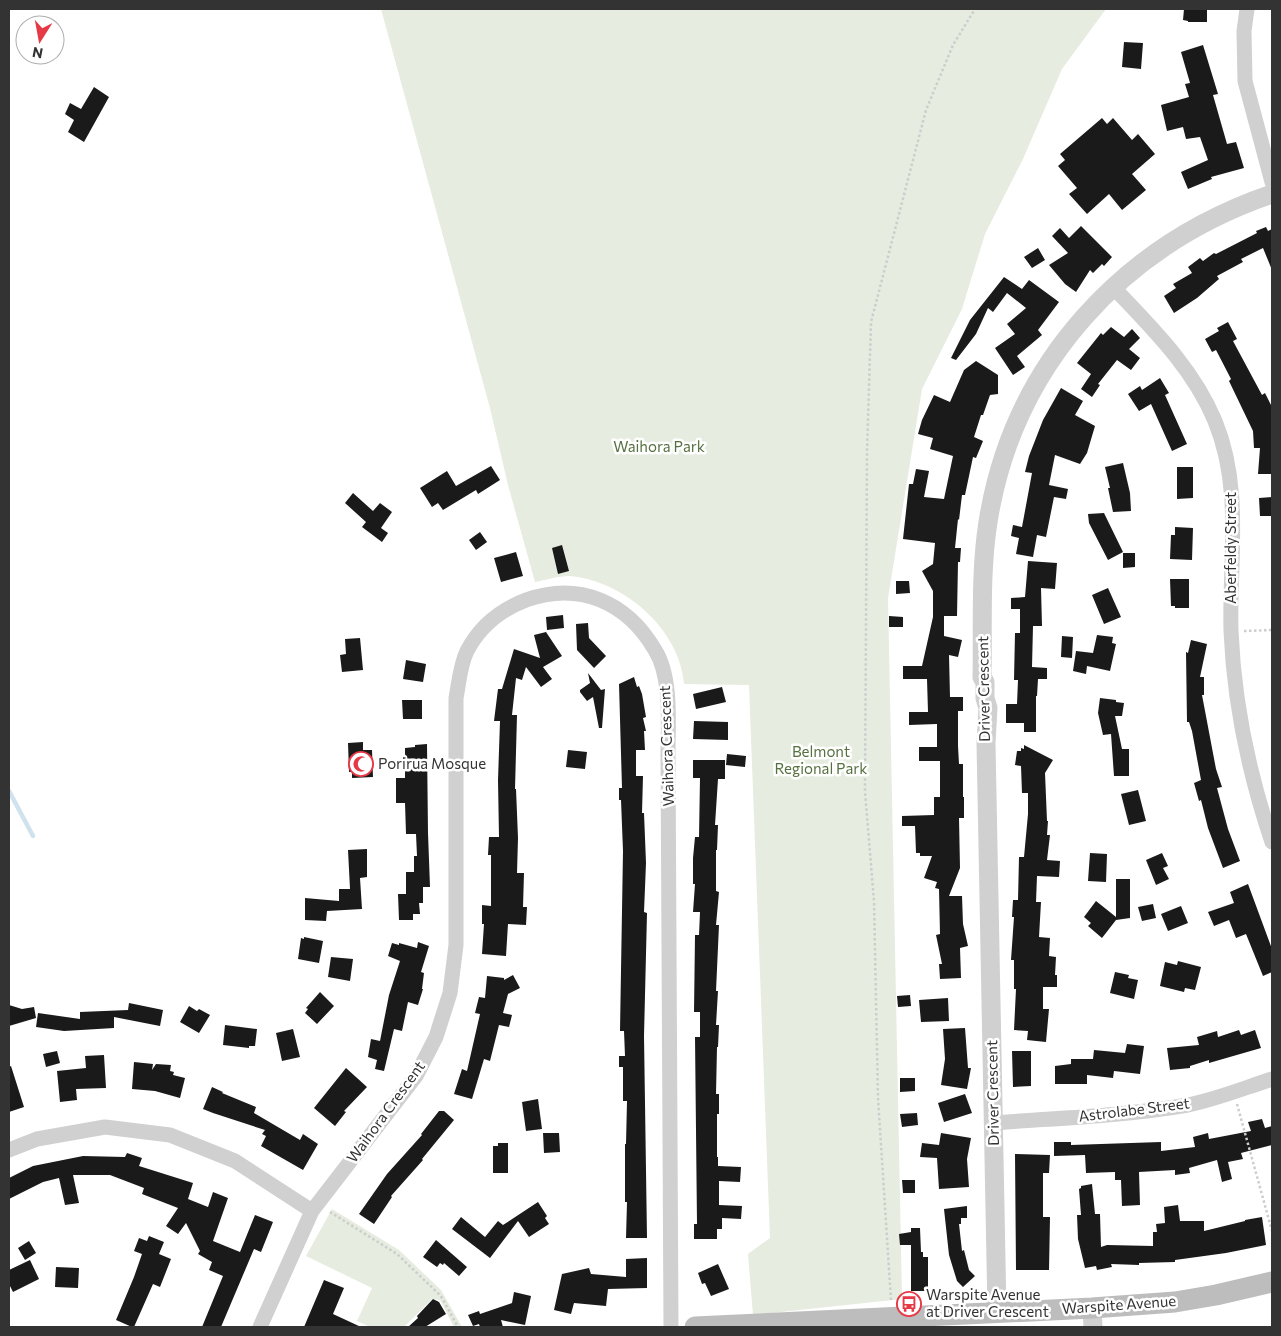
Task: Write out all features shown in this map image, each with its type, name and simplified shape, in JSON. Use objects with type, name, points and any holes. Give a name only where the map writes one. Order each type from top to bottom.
[{"type":"main road","name":"Warspite Avenue","points":[[695,1327],[997,1312],[1093,1318],[1216,1295],[1272,1282]]},
{"type":"street","points":[[1247,9],[1244,40],[1245,81],[1272,182]]},
{"type":"street","name":"Driver Crescent","points":[[997,1312],[986,752],[988,708],[985,698],[985,682],[982,677],[984,566],[988,522],[1002,464],[1024,407],[1044,372],[1061,346],[1091,309],[1113,287],[1154,253],[1178,237],[1228,210],[1272,194]]},
{"type":"street","name":"Aberfeldy Street","points":[[1113,287],[1182,362],[1207,403],[1216,423],[1230,471],[1234,517],[1231,574],[1231,631],[1234,673],[1241,722],[1254,785],[1272,842]]},
{"type":"street","name":"Waihora Crescent","points":[[260,1327],[314,1207],[416,1076],[436,1037],[450,993],[456,945],[456,698],[462,664],[479,632],[492,619],[509,606],[554,593],[574,593],[594,598],[620,610],[640,629],[656,651],[665,680],[668,754],[672,1327]]},
{"type":"street","name":"Astrolabe Street","points":[[993,1124],[1144,1111],[1189,1104],[1234,1093],[1272,1079]]},
{"type":"street","points":[[9,1150],[37,1139],[105,1127],[170,1135],[236,1161],[314,1207]]},
{"type":"path","points":[[892,1317],[878,1106],[874,901],[864,792],[867,453],[872,322],[926,110],[953,45],[975,9]]},
{"type":"path","points":[[1231,631],[1272,630]]},
{"type":"path","points":[[1234,1093],[1272,1231]]},
{"type":"path","points":[[314,1207],[397,1254],[441,1296],[458,1327]]},
{"type":"green space","points":[[381,9],[1106,9],[1062,69],[1023,159],[985,234],[962,309],[922,389],[888,598],[902,1299],[753,1315],[748,1254],[770,1238],[749,685],[684,684],[680,664],[672,644],[660,627],[628,597],[609,587],[569,576],[535,582],[508,485],[490,408]]},
{"type":"green space","points":[[332,1209],[399,1250],[441,1290],[462,1327],[454,1327],[440,1300],[432,1299],[405,1326],[370,1327],[357,1321],[372,1288],[306,1256]]},
{"type":"building","points":[[1184,9],[1207,9],[1207,22],[1188,22],[1183,20]]},
{"type":"building","points":[[1124,42],[1143,43],[1141,69],[1122,67]]},
{"type":"building","points":[[1203,45],[1218,94],[1213,95],[1227,144],[1236,142],[1244,168],[1211,177],[1212,179],[1188,189],[1181,172],[1208,160],[1200,137],[1186,139],[1183,127],[1167,131],[1161,105],[1189,97],[1185,84],[1190,83],[1181,52]]},
{"type":"building","points":[[94,87],[109,97],[84,142],[68,132],[74,120],[65,114],[70,103],[81,109]]},
{"type":"building","points":[[1102,118],[1107,124],[1113,118],[1132,140],[1138,134],[1155,154],[1132,174],[1146,190],[1122,210],[1109,194],[1087,214],[1069,194],[1077,188],[1058,166],[1065,160],[1060,154]]},
{"type":"building","points":[[1081,226],[1112,257],[1104,266],[1102,264],[1093,273],[1090,270],[1076,292],[1065,284],[1049,265],[1068,253],[1052,236],[1060,228],[1069,238]]},
{"type":"building","points":[[1266,227],[1268,231],[1272,229],[1272,270],[1263,248],[1241,259],[1243,262],[1217,276],[1219,279],[1197,298],[1174,313],[1164,296],[1176,288],[1173,284],[1192,273],[1188,267],[1200,258],[1203,261],[1214,253],[1216,254]]},
{"type":"building","points":[[1038,248],[1045,260],[1032,268],[1024,257]]},
{"type":"building","points":[[1004,277],[1022,289],[1029,280],[1059,302],[1038,330],[1042,335],[1017,356],[1025,367],[1013,375],[995,348],[1015,334],[1007,324],[1026,308],[1007,293],[993,312],[988,308],[976,334],[956,360],[951,358],[970,320]]},
{"type":"building","points":[[1228,322],[1237,339],[1233,341],[1262,395],[1265,393],[1272,407],[1272,474],[1258,474],[1260,448],[1254,448],[1253,431],[1229,381],[1231,379],[1216,350],[1212,352],[1205,339],[1219,331],[1217,328]]},
{"type":"building","points":[[1111,327],[1124,337],[1132,329],[1140,338],[1129,349],[1140,358],[1131,370],[1117,360],[1098,384],[1100,385],[1092,397],[1081,389],[1091,374],[1077,363],[1101,333],[1103,335]]},
{"type":"building","points":[[976,361],[998,375],[998,394],[990,395],[974,437],[983,441],[976,458],[973,457],[965,495],[962,495],[958,519],[955,548],[961,548],[960,562],[958,562],[957,616],[944,616],[944,636],[962,640],[958,657],[949,655],[950,697],[963,697],[963,711],[958,711],[958,746],[959,764],[963,764],[964,818],[959,818],[960,868],[949,896],[962,896],[963,924],[968,946],[960,948],[961,978],[940,979],[939,964],[942,964],[936,935],[940,934],[939,889],[935,888],[937,882],[924,878],[932,856],[920,856],[920,853],[916,853],[915,826],[902,826],[902,816],[934,815],[934,797],[940,797],[940,761],[919,761],[919,747],[937,747],[937,724],[909,725],[909,712],[928,712],[927,679],[903,679],[903,666],[922,666],[933,617],[933,591],[922,571],[933,564],[935,543],[903,539],[909,484],[913,484],[916,469],[929,471],[924,497],[944,499],[953,456],[930,449],[933,438],[918,434],[922,420],[934,395],[950,402],[964,370]]},
{"type":"building","points":[[1160,378],[1169,393],[1165,395],[1187,444],[1172,451],[1151,404],[1139,411],[1128,394],[1140,386],[1142,390]]},
{"type":"building","points":[[1061,388],[1083,401],[1075,415],[1095,426],[1087,453],[1080,464],[1055,455],[1049,485],[1068,489],[1066,499],[1054,497],[1046,537],[1037,535],[1033,557],[1016,554],[1019,538],[1011,536],[1013,525],[1022,527],[1032,473],[1025,472],[1029,456],[1043,420]]},
{"type":"building","points":[[1123,463],[1130,493],[1131,511],[1113,512],[1105,467]]},
{"type":"building","points":[[491,466],[500,480],[478,494],[476,490],[443,510],[438,503],[432,507],[420,488],[447,471],[456,486]]},
{"type":"building","points":[[1177,467],[1193,467],[1193,498],[1177,499]]},
{"type":"building","points":[[353,493],[373,511],[380,503],[392,512],[381,528],[388,533],[382,542],[362,527],[366,522],[345,503]]},
{"type":"building","points":[[1272,497],[1272,516],[1260,516],[1259,498]]},
{"type":"building","points":[[1104,513],[1123,552],[1108,560],[1089,523],[1088,514]]},
{"type":"building","points":[[1175,527],[1193,528],[1192,560],[1170,559],[1171,535],[1175,535]]},
{"type":"building","points":[[480,532],[487,542],[476,550],[469,540]]},
{"type":"building","points":[[562,545],[569,571],[558,574],[552,548]]},
{"type":"building","points":[[516,552],[523,576],[501,582],[494,558]]},
{"type":"building","points":[[1123,553],[1135,553],[1135,567],[1123,568]]},
{"type":"building","points":[[1028,561],[1057,563],[1055,589],[1041,588],[1042,626],[1033,626],[1032,667],[1047,668],[1047,679],[1038,679],[1036,732],[1024,732],[1024,723],[1006,723],[1006,704],[1017,704],[1018,680],[1014,680],[1015,633],[1020,633],[1020,609],[1011,609],[1011,598],[1025,597]]},
{"type":"building","points":[[1170,579],[1189,579],[1189,608],[1175,608],[1175,606],[1171,606]]},
{"type":"building","points":[[896,581],[909,581],[910,593],[896,594]]},
{"type":"building","points":[[1108,588],[1121,617],[1104,624],[1092,595]]},
{"type":"building","points":[[563,615],[564,628],[547,630],[546,617]]},
{"type":"building","points":[[889,616],[903,617],[903,627],[889,627]]},
{"type":"building","points":[[588,623],[589,638],[606,656],[594,668],[577,650],[576,624]]},
{"type":"building","points":[[546,632],[562,656],[543,667],[552,679],[541,687],[526,667],[522,680],[516,678],[512,715],[517,715],[515,789],[518,838],[517,873],[524,873],[523,907],[527,907],[526,925],[508,924],[506,956],[482,954],[484,924],[482,924],[482,905],[491,906],[491,855],[488,855],[489,837],[499,837],[500,721],[494,721],[498,689],[502,689],[514,649],[540,658],[534,635]]},
{"type":"building","points":[[1097,635],[1113,637],[1112,643],[1116,644],[1110,671],[1087,666],[1086,674],[1073,671],[1076,651],[1093,653]]},
{"type":"building","points":[[1062,636],[1073,637],[1072,658],[1061,657]]},
{"type":"building","points":[[360,638],[363,670],[342,672],[340,655],[346,654],[345,639]]},
{"type":"building","points":[[1191,640],[1207,644],[1200,677],[1204,677],[1204,695],[1202,695],[1216,769],[1222,787],[1217,788],[1228,829],[1240,861],[1223,868],[1194,783],[1201,780],[1192,731],[1189,722],[1187,722],[1186,652],[1188,653]]},
{"type":"building","points":[[406,660],[426,664],[423,682],[403,679]]},
{"type":"building","points":[[588,673],[601,690],[605,689],[602,728],[599,728],[593,697],[587,701],[580,692],[590,683]]},
{"type":"building","points":[[634,677],[637,687],[639,686],[642,694],[646,717],[643,718],[646,731],[644,731],[645,750],[636,750],[636,776],[643,776],[642,813],[644,813],[646,863],[644,912],[647,913],[644,1036],[647,1238],[626,1238],[625,1144],[627,1101],[623,1101],[623,1067],[619,1067],[619,1056],[625,1056],[624,1031],[620,1031],[623,851],[621,800],[619,800],[619,788],[622,788],[619,684]]},
{"type":"building","points":[[722,687],[726,702],[696,709],[693,694]]},
{"type":"building","points":[[1100,698],[1124,703],[1122,716],[1115,716],[1122,749],[1129,749],[1129,776],[1114,776],[1111,734],[1103,735],[1098,713]]},
{"type":"building","points":[[402,700],[422,700],[422,719],[403,719]]},
{"type":"building","points":[[694,721],[728,722],[728,740],[693,739]]},
{"type":"building","name":"Porirua Mosque","points":[[363,742],[363,750],[372,750],[373,777],[352,778],[352,772],[349,772],[348,743]]},
{"type":"building","points":[[427,744],[430,887],[423,887],[423,903],[419,903],[420,914],[413,914],[413,920],[399,920],[398,894],[406,894],[406,872],[414,872],[414,856],[417,856],[416,834],[406,834],[405,803],[396,803],[396,778],[405,778],[405,748]]},
{"type":"building","points":[[1024,745],[1053,760],[1045,773],[1047,835],[1050,835],[1047,860],[1060,861],[1059,877],[1037,876],[1036,902],[1041,902],[1039,937],[1050,938],[1049,956],[1056,957],[1055,975],[1057,975],[1057,987],[1043,987],[1043,1009],[1049,1009],[1046,1042],[1027,1040],[1028,1031],[1014,1030],[1016,989],[1014,989],[1014,960],[1011,960],[1014,917],[1012,917],[1013,900],[1018,900],[1019,857],[1024,857],[1028,814],[1028,793],[1022,793],[1021,766],[1015,765],[1017,751],[1021,751],[1021,748],[1024,749]]},
{"type":"building","points":[[568,750],[587,752],[585,769],[566,767]]},
{"type":"building","points":[[727,754],[746,756],[745,767],[726,765]]},
{"type":"building","points":[[693,760],[725,760],[725,779],[718,779],[715,825],[718,825],[716,891],[719,892],[716,925],[719,925],[716,991],[718,991],[716,1025],[719,1025],[716,1094],[719,1094],[717,1157],[718,1166],[741,1167],[740,1182],[719,1181],[719,1205],[742,1206],[741,1219],[722,1218],[722,1229],[717,1229],[717,1239],[694,1239],[694,1224],[697,1224],[695,1037],[700,1037],[700,1012],[694,1012],[695,935],[699,935],[700,912],[693,912],[695,884],[693,884],[693,858],[695,837],[699,837],[700,778],[693,778]]},
{"type":"building","points":[[1138,790],[1146,821],[1129,825],[1121,794]]},
{"type":"building","points":[[367,849],[367,877],[360,878],[362,909],[327,911],[326,921],[305,920],[305,898],[339,901],[339,889],[350,889],[348,850]]},
{"type":"building","points":[[1090,853],[1107,854],[1106,882],[1088,881]]},
{"type":"building","points":[[1162,853],[1168,866],[1163,868],[1169,879],[1156,885],[1146,860]]},
{"type":"building","points":[[1116,879],[1130,879],[1130,918],[1116,920],[1102,938],[1088,926],[1091,923],[1084,917],[1096,901],[1116,917]]},
{"type":"building","points":[[1248,884],[1272,949],[1272,972],[1263,976],[1246,934],[1236,938],[1229,920],[1214,926],[1208,912],[1234,903],[1230,892]]},
{"type":"building","points":[[1153,904],[1156,918],[1142,921],[1138,907]]},
{"type":"building","points":[[1181,906],[1188,923],[1168,931],[1161,914]]},
{"type":"building","points":[[304,937],[323,941],[319,963],[298,959],[301,938],[304,939]]},
{"type":"building","points":[[418,942],[429,946],[421,972],[424,973],[423,989],[418,1005],[408,1002],[402,1031],[394,1029],[384,1071],[375,1069],[377,1060],[368,1057],[371,1039],[380,1041],[389,995],[400,961],[388,956],[392,943],[417,948]]},
{"type":"building","points":[[331,957],[353,959],[350,981],[328,977]]},
{"type":"building","points":[[1178,961],[1201,967],[1195,990],[1185,988],[1184,992],[1160,986],[1165,962],[1177,965]]},
{"type":"building","points":[[1115,972],[1129,975],[1128,978],[1138,980],[1134,999],[1110,993]]},
{"type":"building","points":[[513,975],[520,988],[508,994],[503,1013],[512,1015],[509,1027],[499,1025],[490,1061],[484,1059],[472,1099],[454,1094],[462,1069],[467,1071],[480,1014],[475,1013],[479,997],[485,998],[487,976],[504,978],[504,980]]},
{"type":"building","points":[[320,992],[334,1006],[317,1024],[305,1013],[308,1009],[306,1008]]},
{"type":"building","points":[[910,995],[911,1006],[898,1007],[897,996]]},
{"type":"building","points":[[948,998],[949,1021],[921,1022],[919,1000]]},
{"type":"building","points":[[129,1003],[163,1010],[160,1026],[114,1017],[114,1028],[64,1031],[36,1027],[38,1013],[80,1019],[80,1012],[128,1010]]},
{"type":"building","points":[[9,1005],[22,1009],[34,1007],[36,1018],[9,1026]]},
{"type":"building","points":[[189,1006],[210,1015],[199,1033],[180,1022]]},
{"type":"building","points":[[225,1025],[257,1029],[255,1046],[249,1046],[249,1048],[223,1045]]},
{"type":"building","points":[[965,1028],[968,1068],[971,1068],[967,1089],[941,1085],[945,1059],[943,1029]]},
{"type":"building","points":[[293,1029],[300,1057],[282,1061],[276,1033]]},
{"type":"building","points":[[1239,1030],[1241,1035],[1255,1030],[1261,1048],[1209,1063],[1209,1060],[1190,1066],[1190,1068],[1170,1070],[1167,1048],[1199,1045],[1197,1037],[1217,1031],[1218,1037]]},
{"type":"building","points":[[1127,1044],[1144,1046],[1140,1074],[1114,1071],[1113,1078],[1087,1075],[1087,1084],[1055,1084],[1055,1066],[1071,1064],[1071,1059],[1093,1059],[1094,1050],[1125,1053]]},
{"type":"building","points":[[57,1051],[60,1063],[46,1067],[43,1054]]},
{"type":"building","points":[[1012,1051],[1031,1051],[1031,1086],[1013,1087]]},
{"type":"building","points":[[104,1055],[106,1088],[76,1089],[77,1100],[60,1102],[57,1071],[86,1068],[85,1056]]},
{"type":"building","points":[[134,1062],[153,1064],[152,1070],[156,1064],[171,1065],[170,1071],[174,1072],[173,1075],[185,1078],[180,1098],[155,1091],[132,1089]]},
{"type":"building","points":[[11,1066],[24,1107],[9,1112],[9,1067]]},
{"type":"building","points":[[346,1068],[367,1087],[344,1111],[346,1112],[335,1126],[314,1108]]},
{"type":"building","points":[[900,1078],[915,1078],[915,1091],[900,1092]]},
{"type":"building","points":[[212,1087],[256,1107],[254,1113],[300,1140],[303,1134],[318,1144],[303,1170],[261,1146],[266,1136],[262,1134],[265,1130],[203,1109]]},
{"type":"building","points":[[965,1094],[972,1113],[944,1122],[938,1103]]},
{"type":"building","points":[[538,1099],[542,1129],[526,1131],[522,1102]]},
{"type":"building","points":[[439,1111],[444,1111],[454,1120],[423,1160],[391,1196],[374,1224],[359,1214],[387,1174],[422,1135]]},
{"type":"building","points":[[917,1113],[918,1125],[902,1127],[900,1114]]},
{"type":"building","points":[[1262,1119],[1265,1128],[1272,1126],[1272,1145],[1241,1153],[1243,1159],[1228,1162],[1232,1179],[1222,1182],[1217,1160],[1189,1168],[1190,1173],[1175,1175],[1175,1170],[1139,1172],[1140,1205],[1122,1206],[1121,1180],[1115,1180],[1115,1172],[1086,1173],[1085,1155],[1054,1156],[1054,1142],[1071,1142],[1071,1145],[1161,1142],[1161,1151],[1195,1147],[1193,1137],[1208,1133],[1209,1139],[1251,1131],[1248,1122]]},
{"type":"building","points":[[543,1133],[559,1133],[560,1152],[544,1153]]},
{"type":"building","points":[[941,1133],[971,1138],[967,1159],[969,1187],[939,1189],[937,1158],[920,1157],[922,1143],[939,1145]]},
{"type":"building","points":[[498,1143],[508,1143],[508,1173],[493,1173],[493,1146],[498,1146]]},
{"type":"building","points":[[127,1153],[142,1158],[139,1166],[193,1183],[188,1199],[208,1207],[213,1192],[228,1198],[213,1241],[240,1252],[255,1215],[273,1222],[261,1252],[254,1249],[221,1327],[202,1327],[223,1276],[209,1270],[212,1262],[198,1254],[200,1251],[186,1223],[178,1234],[166,1226],[178,1208],[142,1194],[144,1188],[110,1175],[73,1175],[79,1203],[65,1205],[59,1178],[43,1182],[9,1199],[9,1178],[33,1166],[83,1156],[125,1157]]},
{"type":"building","points":[[1015,1154],[1050,1155],[1049,1173],[1043,1173],[1043,1217],[1050,1217],[1049,1270],[1016,1270]]},
{"type":"building","points":[[902,1180],[915,1180],[915,1193],[903,1193]]},
{"type":"building","points":[[1092,1184],[1095,1214],[1100,1214],[1101,1247],[1107,1245],[1153,1246],[1153,1232],[1157,1232],[1156,1224],[1165,1223],[1164,1207],[1178,1205],[1180,1221],[1204,1221],[1204,1231],[1262,1217],[1266,1245],[1175,1260],[1175,1262],[1139,1263],[1139,1265],[1111,1264],[1112,1267],[1097,1270],[1096,1266],[1085,1268],[1078,1239],[1077,1215],[1081,1215],[1079,1189],[1081,1186]]},
{"type":"building","points":[[538,1202],[547,1216],[545,1218],[549,1224],[529,1237],[518,1221],[490,1258],[452,1229],[461,1217],[485,1237],[498,1221],[503,1225]]},
{"type":"building","points":[[967,1206],[967,1218],[961,1218],[961,1224],[959,1224],[962,1251],[964,1250],[969,1270],[975,1276],[963,1287],[957,1281],[949,1255],[944,1209]]},
{"type":"building","points":[[911,1228],[920,1228],[921,1252],[923,1252],[923,1257],[928,1257],[928,1291],[911,1291],[911,1245],[900,1245],[899,1234],[911,1232]]},
{"type":"building","points":[[149,1236],[164,1242],[159,1254],[171,1259],[160,1287],[153,1284],[134,1327],[132,1327],[116,1320],[142,1254],[134,1251],[139,1238],[147,1241]]},
{"type":"building","points":[[436,1240],[467,1267],[459,1276],[444,1263],[443,1265],[440,1263],[437,1267],[423,1257]]},
{"type":"building","points":[[29,1241],[36,1253],[25,1260],[18,1248]]},
{"type":"building","points":[[647,1258],[647,1288],[608,1289],[606,1306],[574,1303],[571,1314],[554,1310],[562,1274],[589,1268],[591,1274],[626,1277],[626,1259]]},
{"type":"building","points":[[30,1260],[39,1279],[13,1292],[9,1284],[9,1270]]},
{"type":"building","points":[[718,1264],[729,1289],[711,1296],[705,1283],[702,1284],[698,1273]]},
{"type":"building","points":[[56,1267],[79,1268],[78,1288],[55,1287]]},
{"type":"building","points":[[324,1280],[344,1288],[333,1314],[361,1327],[304,1327]]},
{"type":"building","points":[[514,1292],[531,1296],[525,1325],[501,1320],[503,1327],[480,1327],[479,1324],[473,1326],[468,1315],[479,1311],[480,1314],[512,1303]]},
{"type":"building","points":[[433,1299],[439,1302],[446,1314],[425,1327],[408,1327],[418,1318],[417,1316]]},
{"type":"waterway","points":[[9,791],[33,836]]},
{"type":"place","name":"Porirua Mosque","points":[[361,764]]},
{"type":"place","name":"Warspite Avenue at Driver Crescent","points":[[909,1304]]},
{"type":"park label","name":"Waihora Park","points":[[659,447]]},
{"type":"park label","name":"Belmont Regional Park","points":[[821,760]]}]
